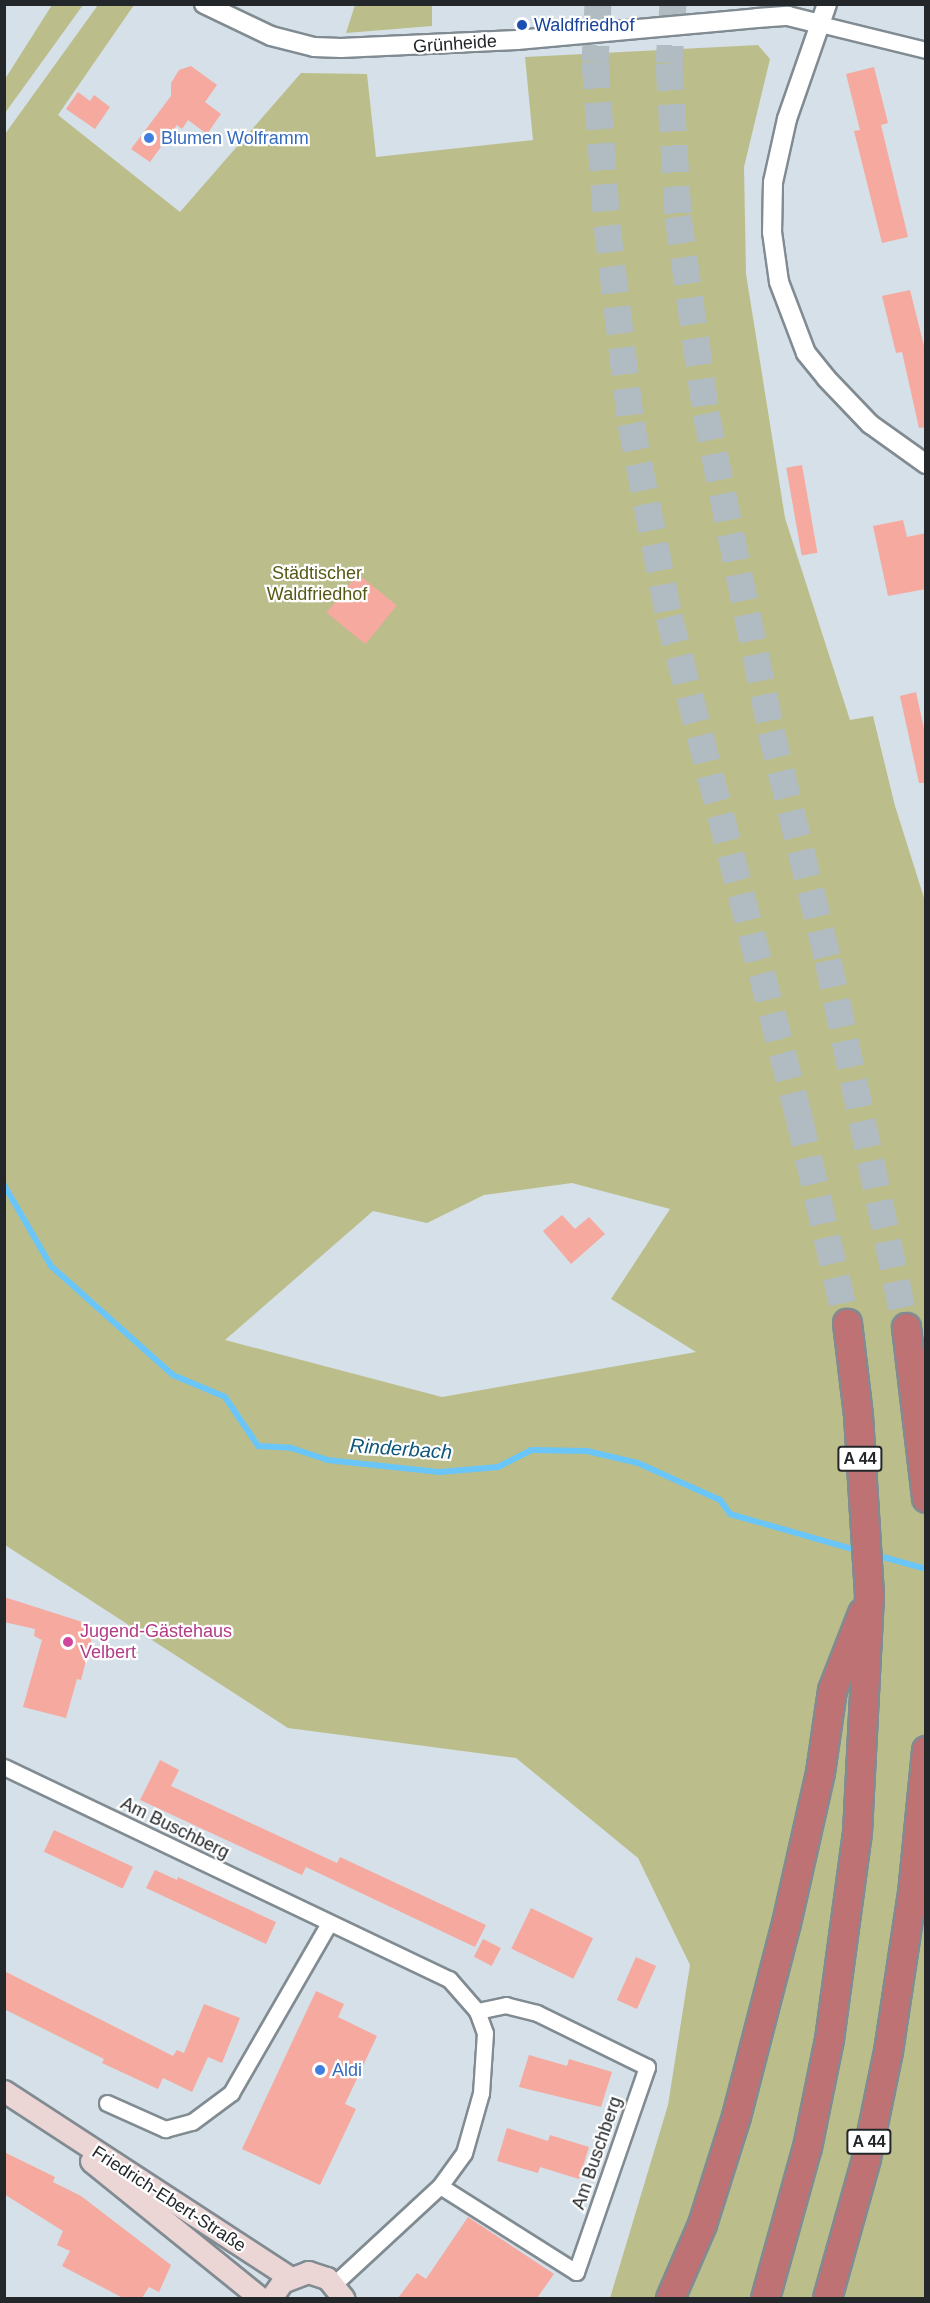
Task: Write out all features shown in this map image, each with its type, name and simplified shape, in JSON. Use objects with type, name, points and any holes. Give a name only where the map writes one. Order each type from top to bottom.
[{"type":"highway","name":"A 44","points":[[765,2298],[807,2147],[829,2039],[851,1888],[862,1773],[868,1595],[858,1416],[847,1323]]},
{"type":"highway","points":[[906,1328],[926,1498]]},
{"type":"highway","points":[[669,2298],[702,2224],[736,2116],[786,1923],[820,1772],[832,1690],[868,1595]]},
{"type":"highway","name":"A 44","points":[[827,2298],[866,2158],[888,2051],[924,1781],[926,1750]]},
{"type":"main road","name":"Friedrich-Ebert-Straße","points":[[4,2091],[48,2122],[289,2277]]},
{"type":"main road","name":"Friedrich-Ebert-Straße","points":[[48,2122],[141,2205],[260,2298]]},
{"type":"main road","points":[[271,2298],[289,2277],[318,2273],[339,2291]]},
{"type":"street","name":"Grünheide","points":[[204,4],[271,36],[314,46],[350,48],[568,36],[788,16],[820,24]]},
{"type":"street","points":[[827,4],[787,119],[773,183],[772,232],[779,282],[806,353],[826,378],[870,424],[926,464]]},
{"type":"street","points":[[820,24],[926,50]]},
{"type":"street","name":"Am Buschberg","points":[[4,1767],[449,1979],[477,2011],[485,2033],[481,2093],[464,2153],[440,2186],[339,2291]]},
{"type":"street","points":[[107,2103],[165,2129],[192,2122],[231,2093],[329,1923]]},
{"type":"street","name":"Am Buschberg","points":[[440,2186],[576,2272],[647,2067],[537,2013],[506,2005],[477,2011]]},
{"type":"green space","points":[[52,5],[83,5],[5,113],[5,79]]},
{"type":"green space","name":"Städtischer Waldfriedhof","points":[[98,5],[134,5],[58,115],[180,212],[301,73],[367,74],[376,157],[533,140],[525,57],[758,45],[770,59],[744,167],[746,274],[785,518],[850,720],[873,716],[895,806],[925,901],[925,2298],[610,2298],[668,2105],[690,1965],[638,1858],[516,1758],[288,1728],[5,1545],[5,134]],"holes":[[[572,1183],[670,1209],[611,1299],[696,1352],[442,1397],[225,1340],[373,1211],[427,1223],[484,1195]]]},
{"type":"green space","points":[[355,5],[432,5],[432,26],[346,33]]},
{"type":"building","points":[[191,66],[217,85],[205,102],[221,114],[207,134],[188,120],[182,129],[177,125],[150,162],[131,149],[171,96],[171,83],[179,70]]},
{"type":"building","points":[[874,67],[888,123],[881,125],[908,237],[882,243],[854,131],[860,130],[846,74]]},
{"type":"building","points":[[78,92],[90,101],[94,95],[110,107],[95,129],[66,109]]},
{"type":"building","points":[[910,290],[926,354],[926,427],[919,428],[902,352],[896,353],[882,296]]},
{"type":"building","points":[[802,465],[817,553],[802,555],[786,468]]},
{"type":"building","points":[[903,520],[907,537],[926,533],[926,589],[888,596],[873,526]]},
{"type":"building","points":[[358,574],[397,605],[365,644],[327,613]]},
{"type":"building","points":[[916,692],[926,738],[926,783],[919,783],[900,696]]},
{"type":"building","points":[[562,1215],[575,1229],[589,1217],[605,1234],[571,1264],[543,1231]]},
{"type":"building","points":[[4,1597],[95,1626],[81,1680],[77,1679],[66,1718],[23,1707],[42,1640],[34,1636],[35,1629],[4,1622]]},
{"type":"building","points":[[160,1760],[179,1770],[171,1786],[337,1863],[340,1857],[486,1925],[475,1947],[306,1867],[302,1875],[140,1800]]},
{"type":"building","points":[[54,1830],[133,1867],[123,1889],[44,1852]]},
{"type":"building","points":[[155,1870],[177,1880],[178,1877],[276,1922],[266,1944],[146,1888]]},
{"type":"building","points":[[531,1908],[593,1938],[573,1979],[511,1948]]},
{"type":"building","points":[[483,1939],[501,1948],[492,1966],[474,1957]]},
{"type":"building","points":[[636,1957],[656,1966],[637,2009],[617,2000]]},
{"type":"building","points":[[4,1971],[173,2056],[177,2050],[184,2053],[204,2004],[240,2018],[222,2063],[208,2057],[192,2092],[163,2078],[158,2089],[102,2063],[104,2059],[4,2009]]},
{"type":"building","name":"Aldi","points":[[316,1991],[344,2004],[338,2017],[377,2036],[345,2104],[356,2109],[320,2185],[242,2149]]},
{"type":"building","points":[[529,2055],[567,2066],[569,2059],[612,2072],[601,2107],[519,2087]]},
{"type":"building","points":[[507,2128],[548,2141],[550,2135],[589,2147],[579,2179],[540,2167],[538,2173],[497,2161]]},
{"type":"building","points":[[4,2152],[55,2177],[53,2182],[81,2196],[171,2265],[159,2292],[149,2287],[142,2298],[123,2298],[62,2266],[70,2251],[57,2245],[63,2231],[4,2194]]},
{"type":"building","points":[[468,2217],[554,2274],[537,2298],[398,2298],[417,2273],[426,2279]]},
{"type":"waterway","name":"Rinderbach","points":[[4,1185],[51,1266],[173,1375],[225,1397],[258,1446],[291,1448],[327,1460],[440,1472],[498,1467],[531,1450],[587,1451],[638,1463],[720,1500],[730,1514],[859,1551]]},
{"type":"waterway","name":"Rinderbach","points":[[872,1554],[926,1569]]},
{"type":"tunnel","points":[[598,4],[595,61],[607,225],[631,423],[669,616],[799,1117],[847,1323]]},
{"type":"tunnel","points":[[673,4],[669,63],[678,216],[706,413],[771,731],[828,960],[906,1327]]},
{"type":"place","name":"Waldfriedhof","points":[[522,25]]},
{"type":"place","name":"Blumen Wolframm","points":[[149,138]]},
{"type":"place","name":"Jugend-Gästehaus Velbert","points":[[68,1642]]},
{"type":"place","name":"Aldi","points":[[320,2070]]}]
